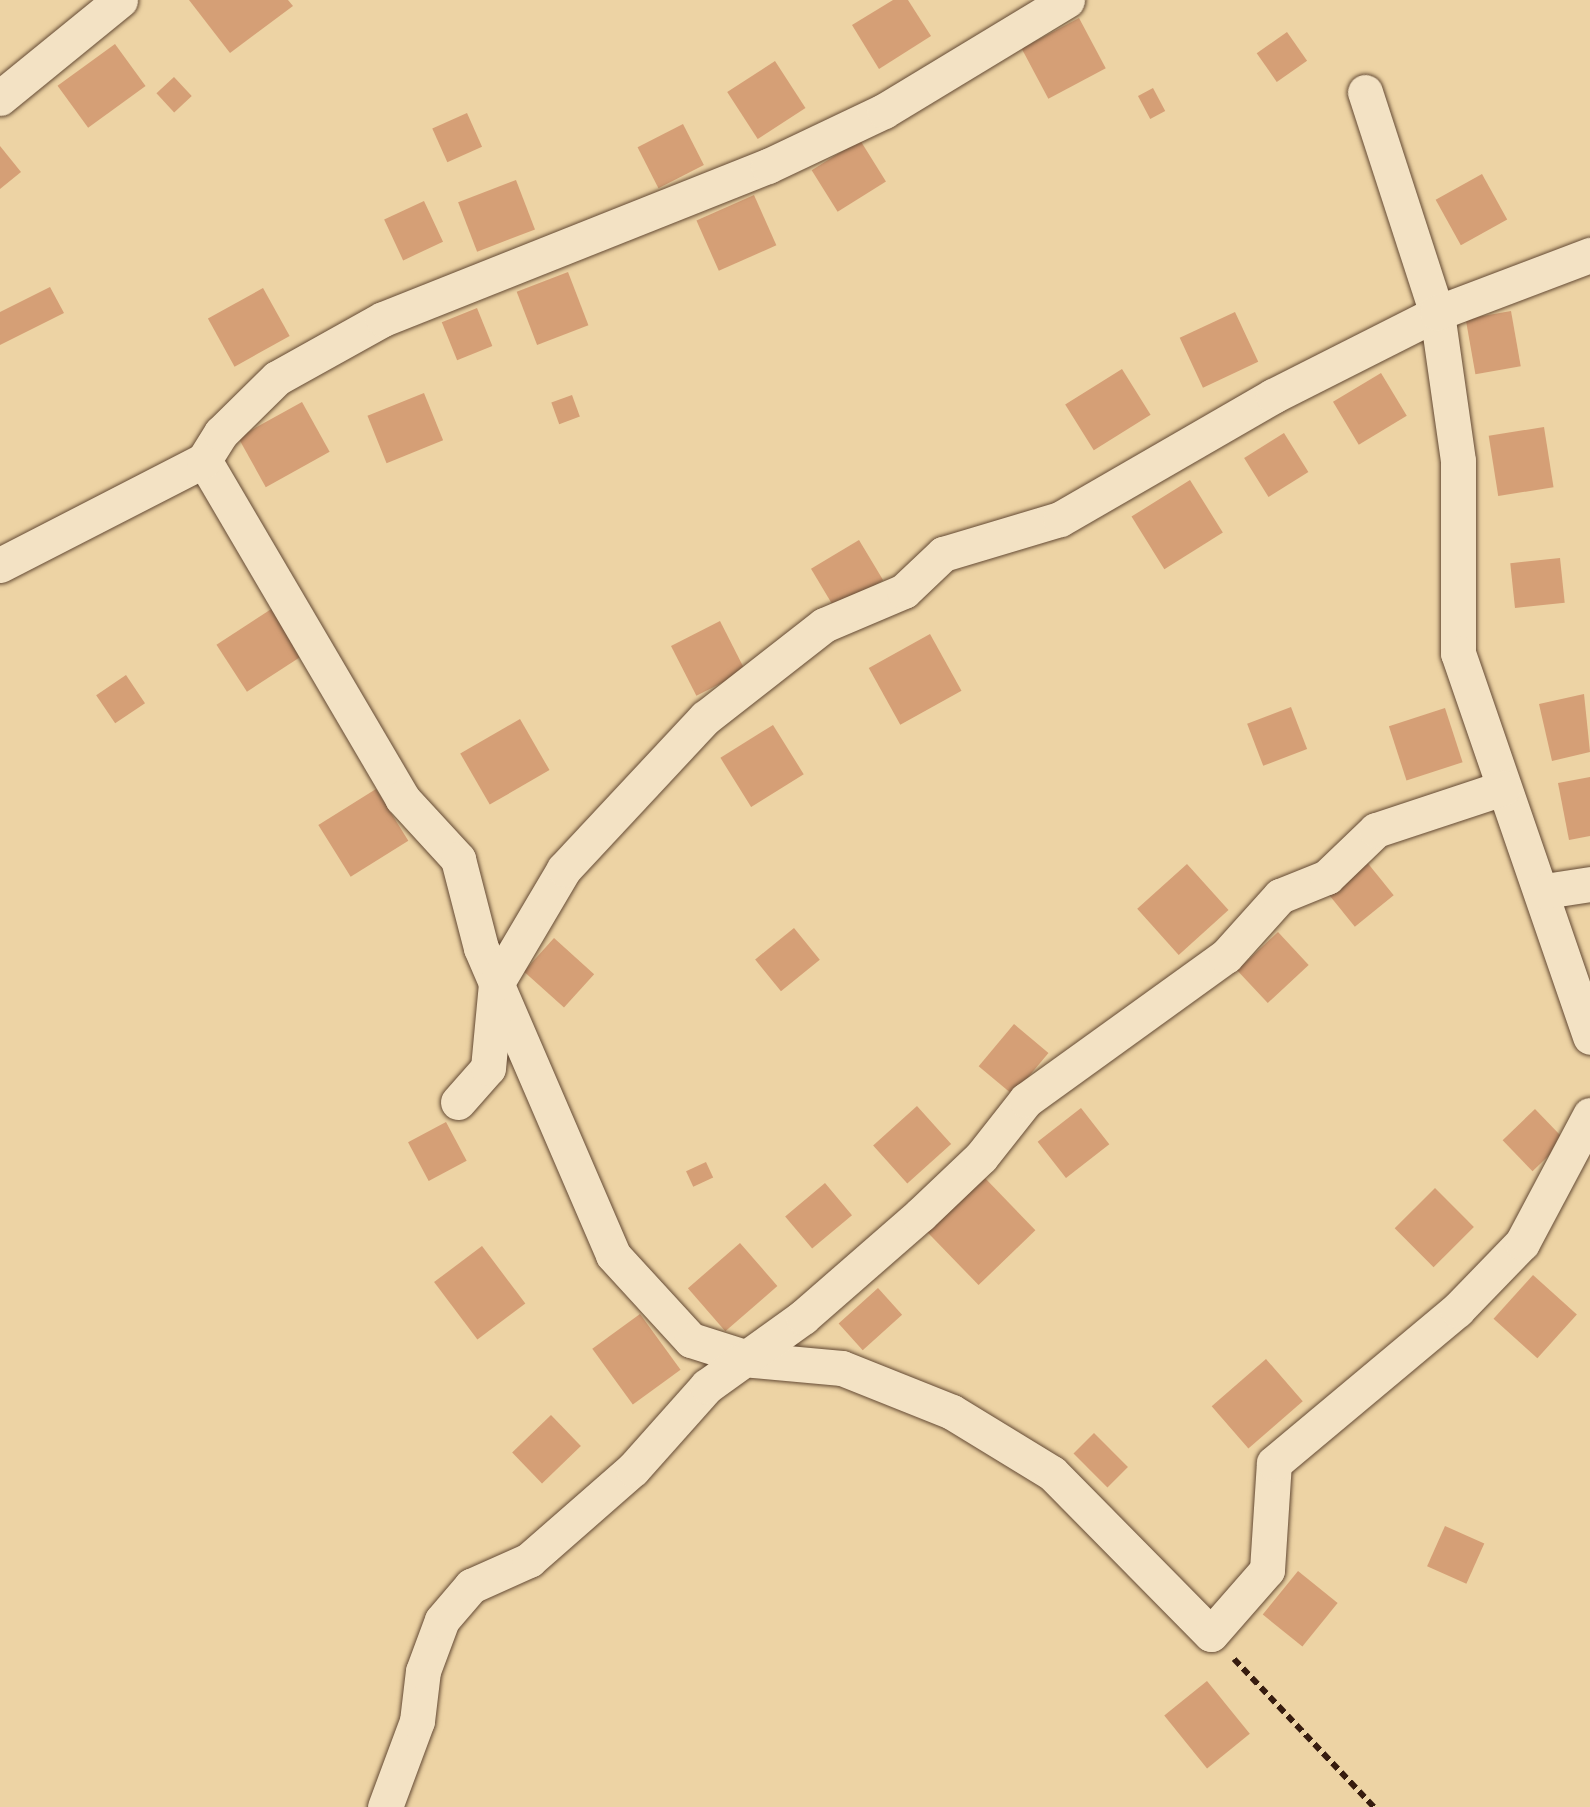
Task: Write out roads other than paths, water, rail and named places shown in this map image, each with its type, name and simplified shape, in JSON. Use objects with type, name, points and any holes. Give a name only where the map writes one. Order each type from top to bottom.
[{"type":"street","points":[[0,98],[120,0]]},
{"type":"street","points":[[0,565],[204,460],[221,433],[278,378],[383,320],[768,166],[884,111],[1068,0]]},
{"type":"street","points":[[1364,92],[1438,313],[1458,461],[1458,653],[1503,788],[1545,891],[1590,1037]]},
{"type":"street","points":[[458,1102],[488,1068],[496,984],[564,869],[705,718],[824,625],[904,591],[943,554],[1060,519],[1273,396],[1438,313],[1590,255]]},
{"type":"street","points":[[204,460],[402,798],[458,859],[496,984],[613,1255],[691,1340],[743,1357],[842,1368],[952,1412],[1052,1474],[1211,1634],[1268,1570],[1274,1463],[1456,1310],[1522,1243],[1590,1115]]},
{"type":"street","points":[[385,1807],[417,1720],[422,1670],[442,1620],[471,1586],[529,1560],[632,1469],[707,1386],[803,1317],[920,1216],[982,1157],[1026,1100],[1226,956],[1280,896],[1327,877],[1376,830],[1503,788]]},
{"type":"street","points":[[1545,891],[1590,884]]}]
